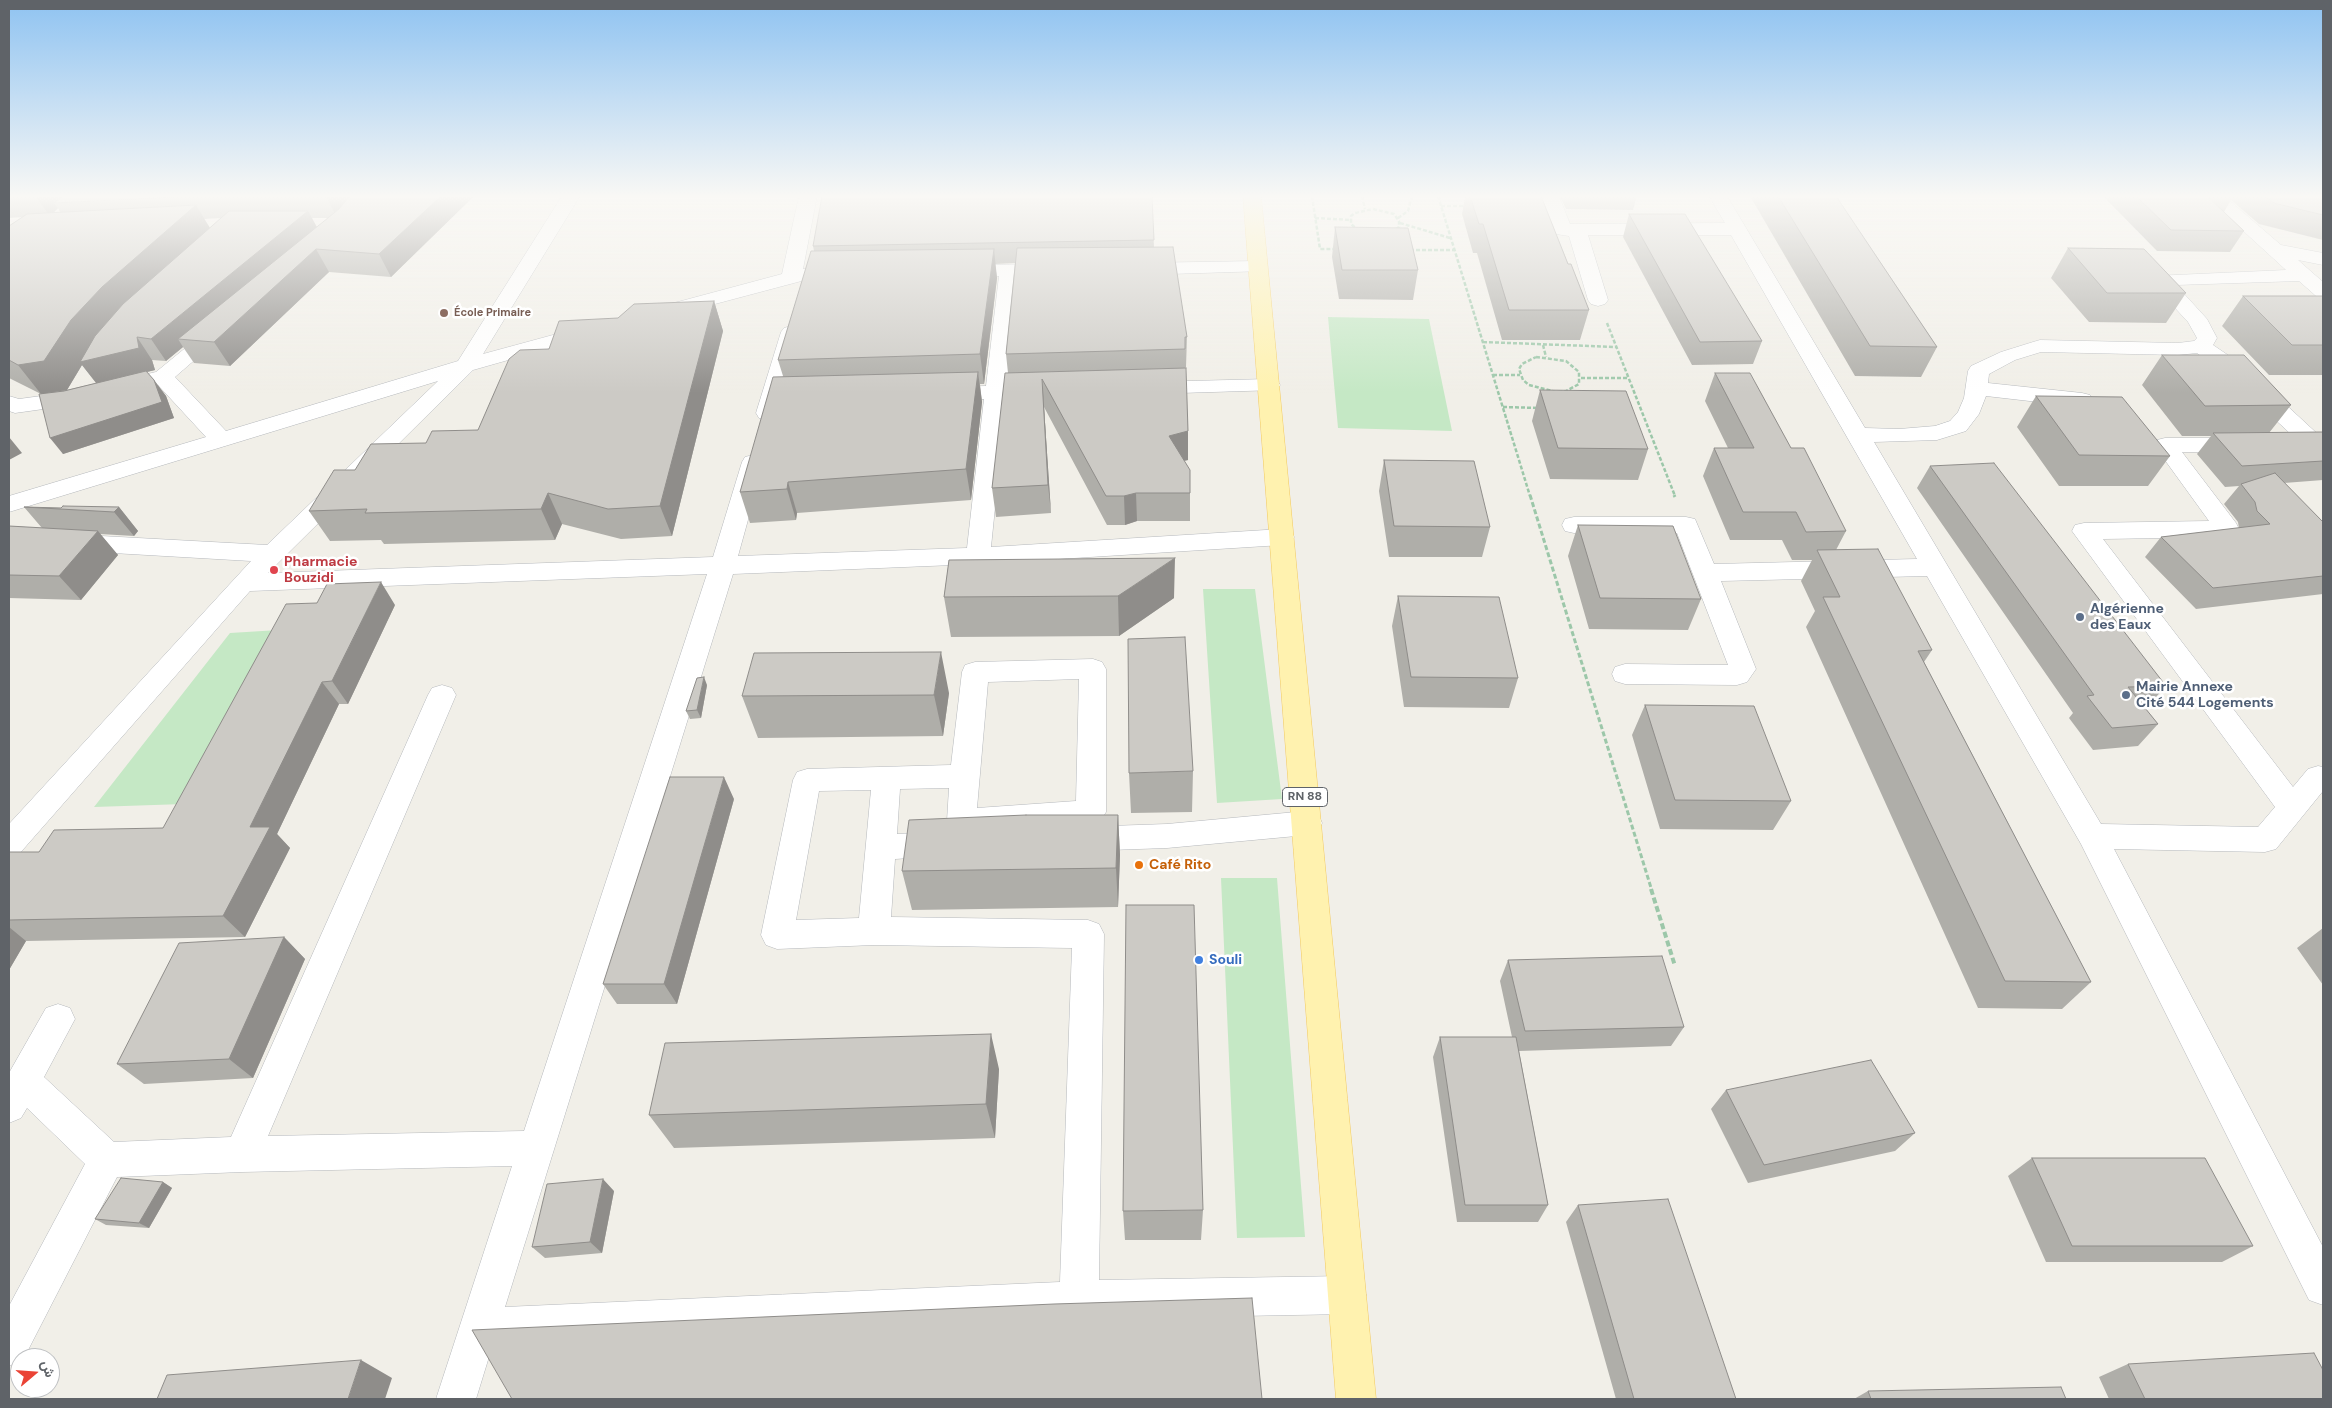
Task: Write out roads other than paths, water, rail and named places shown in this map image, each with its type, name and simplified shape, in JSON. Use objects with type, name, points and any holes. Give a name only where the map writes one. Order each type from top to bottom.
[{"type":"main road","name":"RN 88","points":[[1257,262],[1269,385],[1356,1399]]},
{"type":"street","points":[[9,844],[244,583],[464,368],[530,262]]},
{"type":"street","points":[[456,1399],[723,565],[781,399],[799,290],[802,262]]},
{"type":"street","points":[[1587,262],[1598,300]]},
{"type":"street","points":[[1756,262],[2092,836],[2323,1286]]},
{"type":"street","points":[[2290,262],[2323,292]]},
{"type":"street","points":[[1118,269],[1257,267]]},
{"type":"street","points":[[978,556],[1009,270]]},
{"type":"street","points":[[942,271],[1069,270]]},
{"type":"street","points":[[646,316],[799,290],[856,272]]},
{"type":"street","points":[[2201,346],[2207,338],[2197,319],[2160,280],[2305,275]]},
{"type":"street","points":[[9,402],[15,406],[80,391],[163,377],[230,320]]},
{"type":"street","points":[[9,504],[608,327]]},
{"type":"street","points":[[1856,435],[1899,436],[1937,433],[1958,426],[1968,414],[1977,388],[1979,371],[2008,356],[2040,346],[2178,349],[2201,346],[2236,370],[2315,444],[2165,445],[2227,529],[2084,531],[2292,808]]},
{"type":"street","points":[[163,377],[222,440]]},
{"type":"street","points":[[1132,388],[1269,385]]},
{"type":"street","points":[[1977,388],[2082,400]]},
{"type":"street","points":[[928,394],[1064,390]]},
{"type":"street","points":[[1574,525],[1686,525],[1743,669],[1737,675],[1625,674]]},
{"type":"street","points":[[244,583],[978,556],[1282,537]]},
{"type":"street","points":[[9,539],[273,554]]},
{"type":"street","points":[[1705,573],[1934,567]]},
{"type":"street","points":[[1093,669],[1091,812],[962,821],[964,776],[975,672],[1093,669]]},
{"type":"street","points":[[242,1154],[442,695]]},
{"type":"street","points":[[964,776],[807,780],[777,935],[874,931],[1088,934],[1079,1300]]},
{"type":"street","points":[[2092,836],[2265,840],[2318,777]]},
{"type":"street","points":[[874,931],[886,778]]},
{"type":"street","points":[[882,847],[1167,836],[1307,822]]},
{"type":"street","points":[[58,1019],[16,1094],[108,1160],[242,1154],[536,1148]]},
{"type":"street","points":[[9,1346],[108,1160]]},
{"type":"street","points":[[478,1328],[1079,1300],[1347,1295]]},
{"type":"place","name":"École Primaire","points":[[444,313]]},
{"type":"place","name":"Pharmacie Bouzidi","points":[[274,570]]},
{"type":"place","name":"Algérienne des Eaux","points":[[2080,617]]},
{"type":"place","name":"Mairie Annexe Cité 544 Logements","points":[[2126,695]]},
{"type":"place","name":"Café Rito","points":[[1139,865]]},
{"type":"place","name":"Souli","points":[[1199,960]]}]
